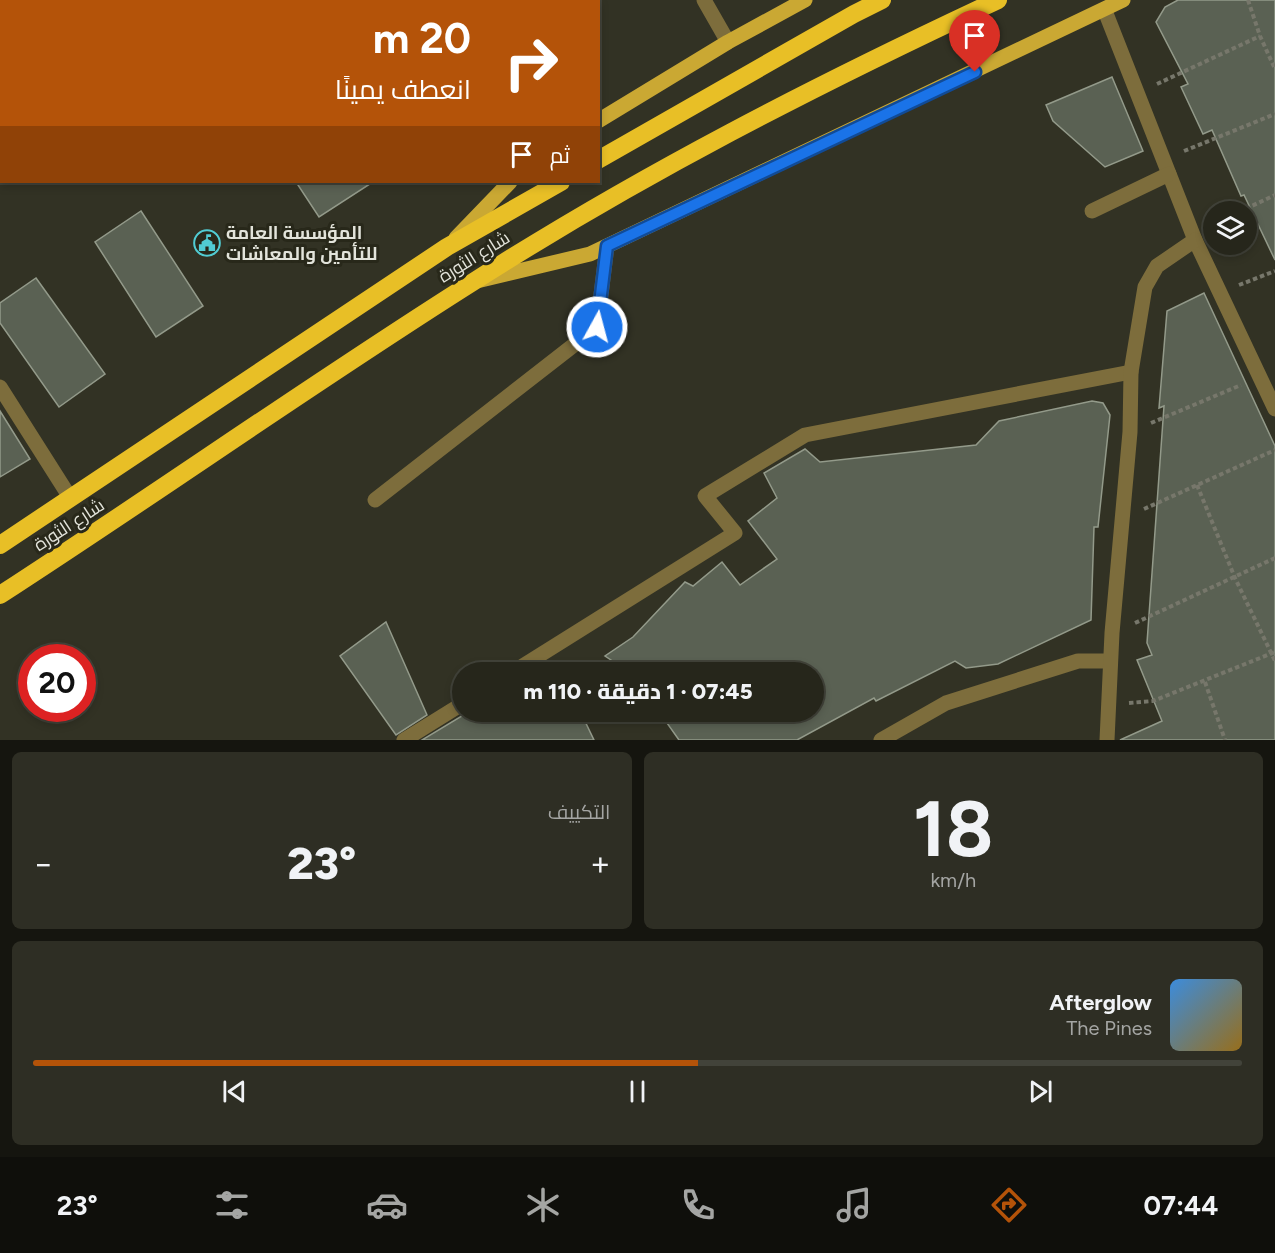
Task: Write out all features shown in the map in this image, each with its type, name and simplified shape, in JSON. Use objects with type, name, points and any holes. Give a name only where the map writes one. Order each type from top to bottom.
[{"type":"highway","points":[[600,159],[882,0]]},
{"type":"highway","name":"شارع الثورة","points":[[0,595],[472,282],[581,216],[860,64],[998,0]]},
{"type":"highway","name":"شارع الثورة","points":[[0,545],[447,247],[559,183]]},
{"type":"main road","points":[[600,120],[728,42],[805,0]]},
{"type":"main road","points":[[472,282],[590,254],[1124,0]]},
{"type":"main road","points":[[447,247],[509,183]]},
{"type":"street","points":[[704,0],[728,42]]},
{"type":"street","points":[[1105,11],[1195,240],[1275,409]]},
{"type":"street","points":[[1092,210],[1166,167]]},
{"type":"street","points":[[1107,740],[1112,633],[1130,432],[1131,372],[1149,275],[1157,266],[1195,240]]},
{"type":"street","points":[[375,500],[597,327],[607,246]]},
{"type":"street","points":[[529,662],[735,533],[705,496],[805,435],[1131,372]]},
{"type":"street","points":[[0,387],[71,499]]},
{"type":"street","points":[[881,740],[946,703],[1078,661],[1110,661]]},
{"type":"street","points":[[404,740],[452,710]]},
{"type":"path","points":[[1248,0],[1260,36],[1275,69]]},
{"type":"path","points":[[1138,94],[1260,36]]},
{"type":"path","points":[[1166,167],[1275,114]]},
{"type":"path","points":[[1257,204],[1275,195]]},
{"type":"path","points":[[1220,293],[1275,271]]},
{"type":"path","points":[[1130,432],[1261,377]]},
{"type":"path","points":[[1121,520],[1275,450]]},
{"type":"path","points":[[1197,485],[1235,578],[1275,661]]},
{"type":"path","points":[[1112,633],[1275,558]]},
{"type":"path","points":[[1110,704],[1153,701],[1273,653]]},
{"type":"path","points":[[1205,682],[1225,740]]},
{"type":"building","points":[[1178,0],[1275,0],[1275,260],[1257,222],[1257,201],[1247,201],[1244,195],[1241,196],[1212,130],[1203,134],[1181,87],[1188,84],[1156,22],[1165,7]]},
{"type":"building","points":[[1112,77],[1143,151],[1105,167],[1053,121],[1046,105]]},
{"type":"building","points":[[297,183],[371,183],[319,217]]},
{"type":"building","points":[[141,211],[203,306],[156,337],[95,242]]},
{"type":"building","points":[[36,278],[105,374],[59,407],[0,323],[0,303]]},
{"type":"building","points":[[1204,293],[1275,446],[1275,740],[1120,740],[1162,721],[1137,660],[1152,655],[1147,643],[1164,406],[1159,408],[1167,311]]},
{"type":"building","points":[[1092,401],[1103,403],[1110,415],[1098,527],[1094,527],[1091,620],[998,664],[966,668],[955,661],[876,701],[874,698],[797,740],[679,740],[666,722],[824,722],[824,662],[614,662],[605,656],[633,637],[685,582],[693,586],[722,562],[740,585],[777,559],[748,521],[777,498],[764,473],[805,449],[820,462],[976,445],[999,421]]},
{"type":"building","points":[[0,411],[30,459],[0,477]]},
{"type":"building","points":[[386,622],[427,715],[396,735],[340,656]]},
{"type":"building","points":[[452,722],[585,722],[594,740],[422,740]]},
{"type":"place","name":"المؤسسة العامة للتأمين والمعاشات","points":[[207,243]]},
{"type":"route","points":[[597,327],[607,246],[975,72]]}]
